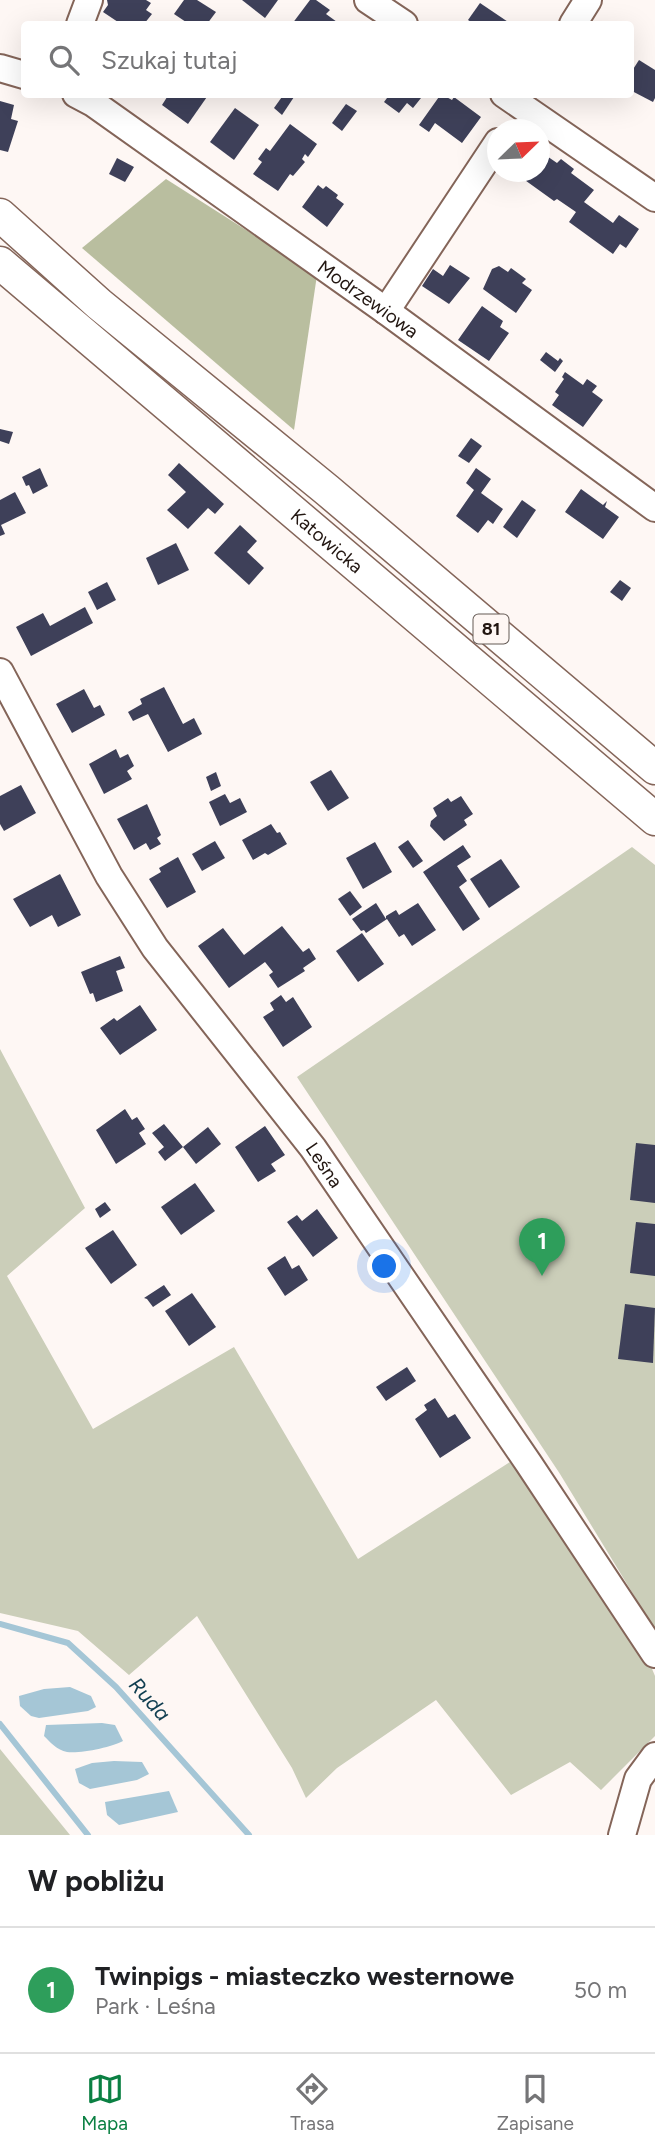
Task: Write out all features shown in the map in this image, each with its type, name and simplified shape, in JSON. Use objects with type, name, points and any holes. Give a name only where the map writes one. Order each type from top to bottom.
[{"type":"main road","name":"Katowicka","points":[[0,215],[99,304],[327,490],[655,768]]},
{"type":"main road","name":"Katowicka","points":[[0,263],[655,819]]},
{"type":"street","points":[[81,21],[89,0]]},
{"type":"street","points":[[369,0],[400,21]]},
{"type":"street","points":[[575,21],[588,0]]},
{"type":"street","points":[[0,68],[21,74]]},
{"type":"street","name":"Modrzewiowa","points":[[84,98],[386,312],[655,509]]},
{"type":"street","points":[[510,119],[518,98],[655,198]]},
{"type":"street","points":[[386,312],[487,159]]},
{"type":"street","name":"Leśna","points":[[0,672],[109,876],[155,948],[266,1085],[313,1148],[655,1654]]},
{"type":"street","points":[[622,1835],[638,1779],[655,1756]]},
{"type":"green space","points":[[166,179],[317,275],[294,430],[82,248]]},
{"type":"green space","points":[[632,847],[655,865],[655,1630],[560,1474],[297,1077]]},
{"type":"green space","points":[[0,1049],[85,1208],[7,1276],[93,1429],[234,1347],[358,1559],[513,1460],[650,1664],[655,1676],[655,1736],[601,1790],[570,1762],[511,1795],[436,1700],[337,1768],[306,1798],[292,1768],[197,1616],[129,1675],[78,1631],[0,1613]]},
{"type":"green space","points":[[0,1749],[70,1835],[0,1835]]},
{"type":"water","points":[[70,1687],[91,1696],[96,1707],[88,1711],[39,1718],[31,1716],[20,1706],[19,1696],[44,1689]]},
{"type":"water","points":[[46,1725],[115,1725],[123,1741],[96,1750],[67,1752],[57,1748],[44,1736]]},
{"type":"water","points":[[142,1762],[149,1774],[137,1780],[90,1789],[79,1783],[75,1769],[92,1763]]},
{"type":"water","points":[[169,1791],[178,1812],[119,1825],[107,1815],[105,1802]]},
{"type":"building","points":[[107,0],[146,0],[151,3],[146,10],[152,14],[146,21],[116,21],[103,12],[108,5]]},
{"type":"building","points":[[184,0],[197,0],[216,12],[209,21],[184,21],[174,14]]},
{"type":"building","points":[[242,0],[278,0],[265,18]]},
{"type":"building","points":[[310,0],[316,0],[330,10],[326,14],[336,21],[294,21]]},
{"type":"building","points":[[480,3],[507,21],[470,21]]},
{"type":"building","points":[[639,60],[655,70],[653,102],[634,92],[634,68]]},
{"type":"building","points":[[166,98],[206,98],[188,124],[162,105]]},
{"type":"building","points":[[281,98],[293,98],[282,115],[274,108]]},
{"type":"building","points":[[387,98],[421,98],[413,108],[407,103],[399,113],[384,102]]},
{"type":"building","points":[[438,98],[455,98],[481,117],[462,143],[435,123],[429,132],[419,125]]},
{"type":"building","points":[[0,101],[14,105],[11,119],[18,121],[8,152],[0,150]]},
{"type":"building","points":[[346,104],[357,111],[342,131],[332,123]]},
{"type":"building","points":[[235,108],[259,125],[234,160],[210,142]]},
{"type":"building","points":[[290,124],[317,144],[308,157],[305,154],[302,159],[305,162],[293,176],[290,174],[278,191],[253,174],[262,162],[258,159],[266,148],[270,151]]},
{"type":"building","points":[[117,158],[134,167],[125,182],[109,174]]},
{"type":"building","points":[[550,158],[557,163],[561,159],[574,169],[571,173],[594,190],[584,202],[613,223],[619,215],[639,229],[626,248],[620,244],[613,254],[569,222],[576,212],[557,199],[554,201],[528,182],[550,182]]},
{"type":"building","points":[[318,185],[323,189],[326,186],[338,195],[336,198],[344,204],[327,227],[302,207]]},
{"type":"building","points":[[450,265],[470,278],[449,304],[422,286],[433,269],[443,276]]},
{"type":"building","points":[[499,266],[508,272],[511,268],[526,279],[522,283],[532,290],[516,313],[483,289],[492,269]]},
{"type":"building","points":[[482,306],[503,321],[500,327],[509,333],[489,361],[458,340]]},
{"type":"building","points":[[546,352],[558,361],[560,358],[563,361],[555,372],[540,360]]},
{"type":"building","points":[[565,372],[583,385],[587,379],[597,386],[592,392],[603,400],[583,427],[552,405],[559,395],[555,392],[564,379],[562,377]]},
{"type":"building","points":[[0,429],[13,432],[9,444],[0,441]]},
{"type":"building","points":[[471,438],[482,446],[469,463],[458,456]]},
{"type":"building","points":[[179,463],[224,504],[215,514],[208,508],[188,529],[167,510],[186,492],[168,475]]},
{"type":"building","points":[[40,468],[48,486],[33,494],[22,477]]},
{"type":"building","points":[[476,468],[491,479],[481,493],[503,509],[493,524],[488,520],[478,533],[456,516],[474,490],[466,483]]},
{"type":"building","points":[[581,489],[603,505],[607,501],[605,507],[619,517],[603,539],[565,512]]},
{"type":"building","points":[[15,492],[26,513],[1,525],[5,534],[0,536],[0,500]]},
{"type":"building","points":[[522,500],[536,510],[517,538],[503,527]]},
{"type":"building","points":[[240,525],[257,541],[247,552],[264,568],[249,585],[214,553]]},
{"type":"building","points":[[176,543],[189,570],[158,585],[146,558]]},
{"type":"building","points":[[620,580],[631,588],[622,601],[610,592]]},
{"type":"building","points":[[107,582],[116,600],[97,610],[88,592]]},
{"type":"building","points":[[85,607],[93,623],[31,656],[16,627],[43,613],[50,626]]},
{"type":"building","points":[[164,687],[183,724],[194,718],[202,734],[168,752],[148,714],[133,721],[128,712],[142,704],[140,699]]},
{"type":"building","points":[[84,689],[94,708],[100,705],[105,715],[72,733],[56,704]]},
{"type":"building","points":[[116,749],[120,758],[128,754],[134,766],[127,771],[132,779],[104,794],[89,764]]},
{"type":"building","points":[[331,770],[349,798],[328,811],[310,782]]},
{"type":"building","points":[[216,772],[221,786],[211,791],[206,777]]},
{"type":"building","points":[[21,785],[36,813],[4,831],[0,824],[0,796]]},
{"type":"building","points":[[225,794],[230,803],[240,798],[247,812],[220,826],[209,802]]},
{"type":"building","points":[[461,796],[473,814],[464,820],[467,825],[444,841],[430,826],[437,816],[433,808],[448,798],[451,802]]},
{"type":"building","points":[[147,804],[161,835],[157,838],[161,844],[150,850],[146,843],[134,850],[117,819]]},
{"type":"building","points":[[271,824],[287,844],[253,860],[242,840]]},
{"type":"building","points":[[408,840],[423,861],[413,868],[398,847]]},
{"type":"building","points":[[215,841],[225,858],[202,871],[192,854]]},
{"type":"building","points":[[375,842],[392,872],[363,889],[346,858]]},
{"type":"building","points":[[463,845],[471,857],[457,866],[467,881],[459,887],[480,919],[463,931],[423,872]]},
{"type":"building","points":[[178,857],[196,892],[167,908],[149,879],[161,872],[159,868]]},
{"type":"building","points":[[501,859],[520,887],[489,908],[470,879]]},
{"type":"building","points":[[60,874],[81,915],[58,927],[52,915],[30,927],[13,899]]},
{"type":"building","points":[[350,891],[362,907],[350,916],[338,899]]},
{"type":"building","points":[[376,903],[386,919],[386,916],[396,910],[399,915],[418,903],[436,930],[412,946],[404,934],[399,937],[387,919],[366,933],[361,931],[352,919]]},
{"type":"building","points":[[282,926],[303,952],[309,948],[316,959],[303,968],[305,971],[278,988],[269,975],[273,972],[265,962],[229,988],[198,946],[223,928],[244,955]]},
{"type":"building","points":[[362,933],[384,964],[358,982],[336,951]]},
{"type":"building","points":[[120,956],[125,968],[116,971],[123,991],[96,1002],[81,972]]},
{"type":"building","points":[[281,995],[286,1002],[293,997],[312,1027],[283,1047],[263,1017],[274,1010],[270,1003]]},
{"type":"building","points":[[140,1005],[157,1030],[120,1055],[100,1028],[114,1018],[117,1021]]},
{"type":"building","points":[[125,1109],[132,1120],[137,1117],[145,1129],[139,1133],[146,1144],[116,1164],[96,1130]]},
{"type":"building","points":[[164,1124],[183,1147],[165,1161],[158,1152],[164,1147],[152,1133]]},
{"type":"building","points":[[265,1126],[285,1155],[271,1164],[276,1171],[258,1182],[235,1147]]},
{"type":"building","points":[[208,1127],[221,1144],[196,1164],[183,1147]]},
{"type":"building","points":[[636,1143],[655,1145],[655,1203],[630,1200]]},
{"type":"building","points":[[195,1183],[215,1211],[181,1235],[161,1207]]},
{"type":"building","points":[[105,1202],[111,1210],[100,1218],[95,1209]]},
{"type":"building","points":[[317,1209],[338,1238],[313,1257],[287,1222],[297,1215],[302,1221]]},
{"type":"building","points":[[636,1222],[655,1224],[655,1276],[630,1273]]},
{"type":"building","points":[[113,1230],[137,1265],[111,1284],[85,1248]]},
{"type":"building","points":[[285,1256],[292,1269],[299,1265],[308,1280],[285,1296],[267,1268]]},
{"type":"building","points":[[164,1285],[171,1295],[153,1307],[144,1298]]},
{"type":"building","points":[[192,1293],[216,1327],[189,1346],[165,1311]]},
{"type":"building","points":[[625,1304],[655,1308],[653,1363],[618,1359]]},
{"type":"building","points":[[407,1367],[416,1381],[386,1401],[376,1387]]},
{"type":"building","points":[[435,1398],[448,1418],[455,1414],[471,1438],[440,1458],[415,1419],[427,1410],[424,1405]]},
{"type":"waterway","name":"Ruda","points":[[0,1624],[68,1643],[116,1687],[249,1835]]},
{"type":"waterway","points":[[0,1724],[88,1835]]},
{"type":"place","name":"Twinpigs - miasteczko westernowe","points":[[542,1276]]}]
